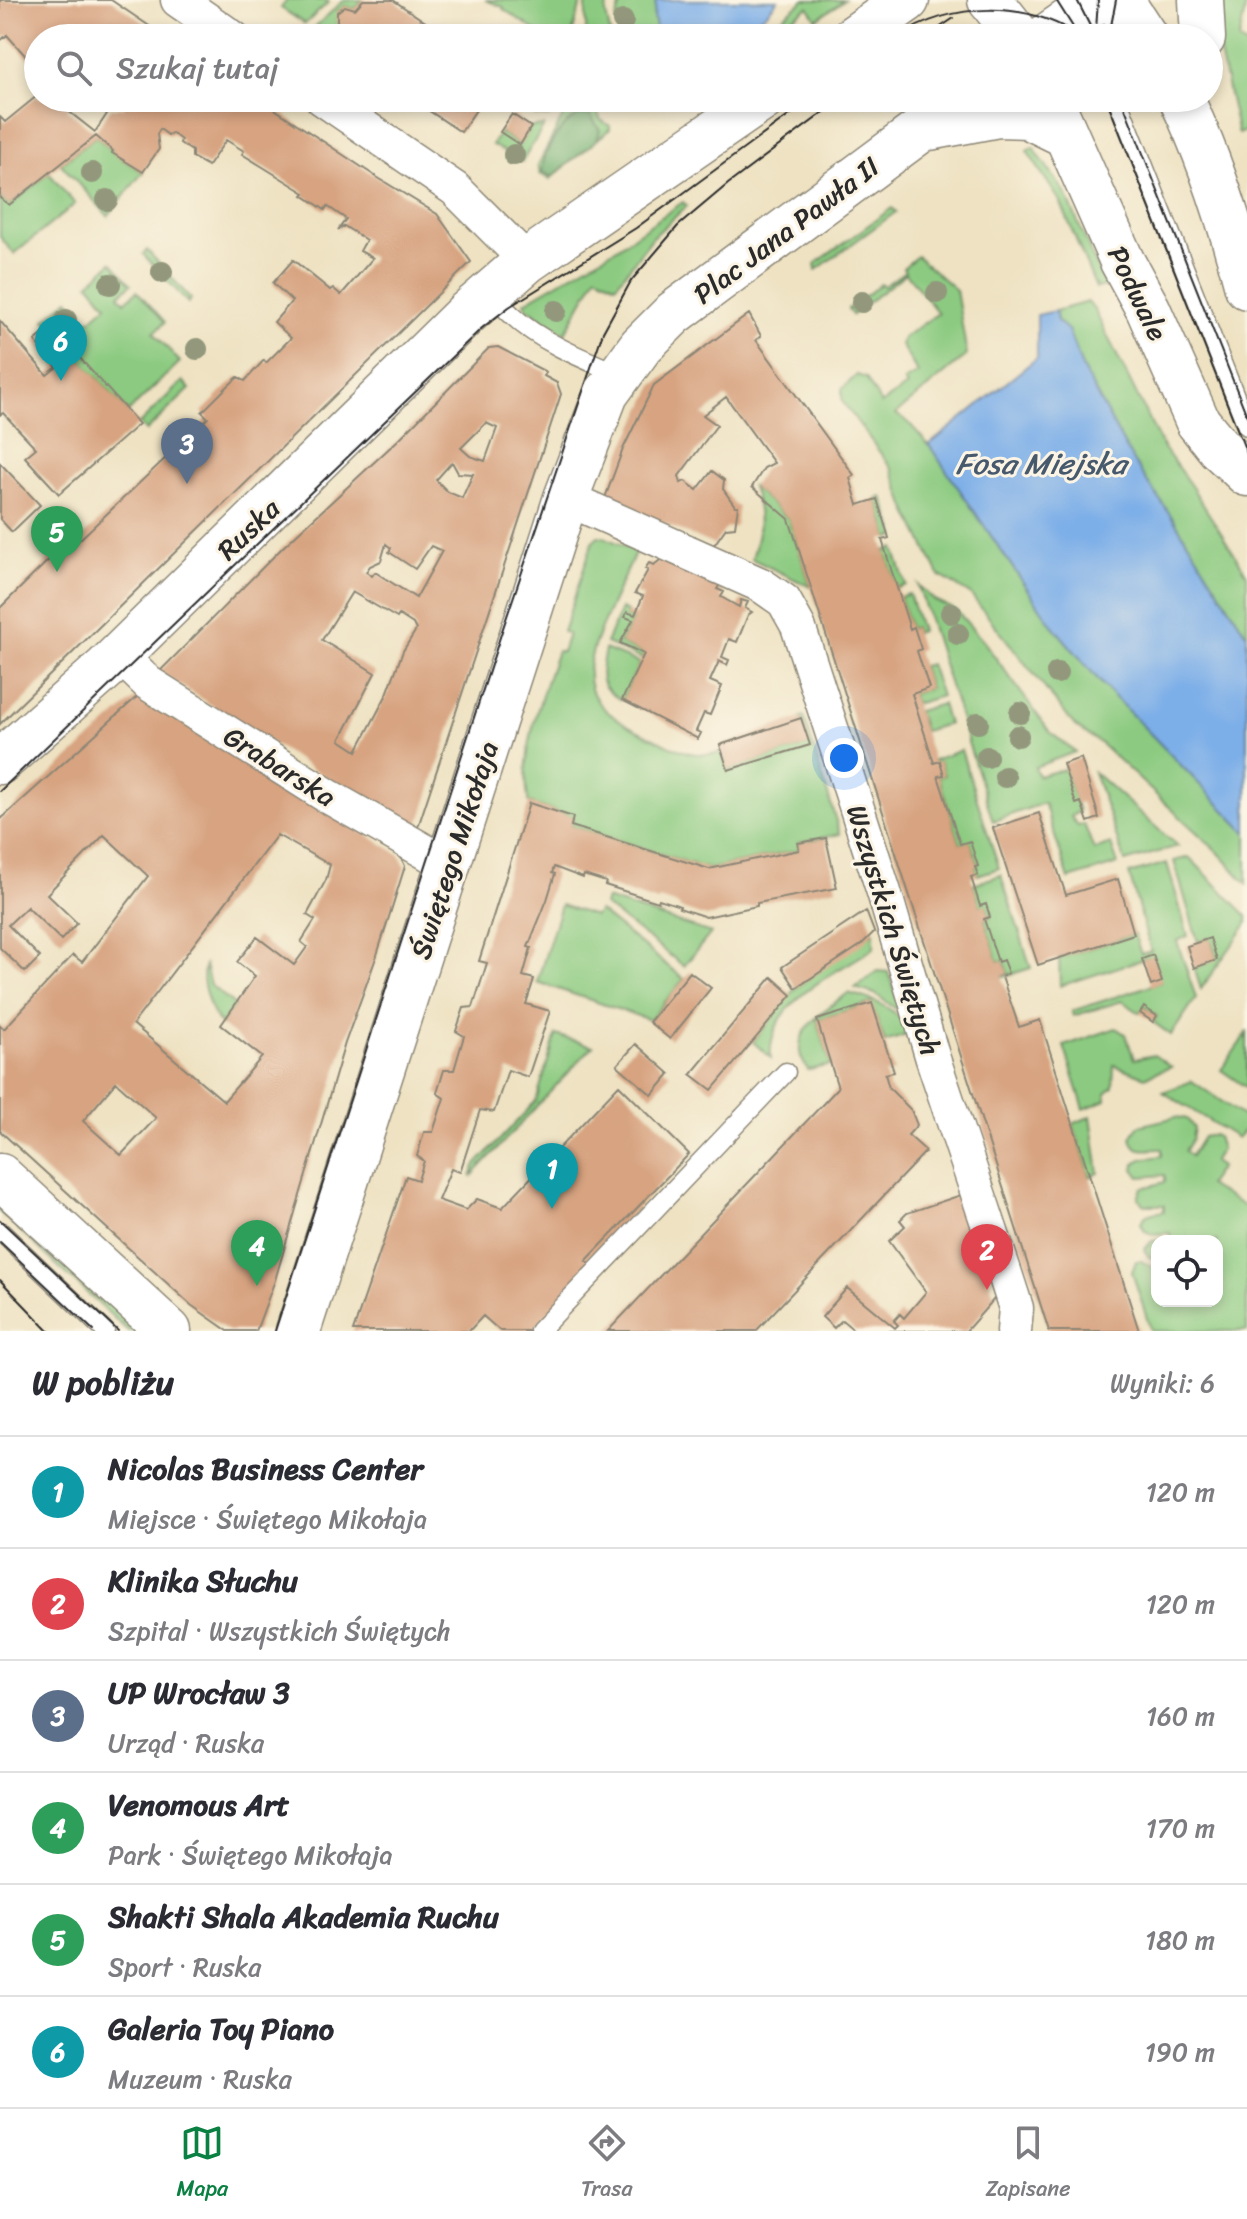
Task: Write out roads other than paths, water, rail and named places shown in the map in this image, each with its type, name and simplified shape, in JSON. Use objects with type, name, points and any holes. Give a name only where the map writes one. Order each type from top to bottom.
[{"type":"main road","points":[[860,24],[873,0]]},
{"type":"main road","points":[[872,24],[907,0]]},
{"type":"main road","points":[[990,0],[1009,24]]},
{"type":"main road","points":[[1064,24],[1099,0]]},
{"type":"main road","points":[[1121,0],[1137,24]]},
{"type":"main road","points":[[1201,0],[1202,24]]},
{"type":"main road","points":[[491,293],[527,261],[744,112]]},
{"type":"main road","name":"Plac Jana Pawła II","points":[[619,374],[641,346],[674,313],[944,112]]},
{"type":"main road","points":[[1188,112],[1223,205],[1247,287]]},
{"type":"main road","points":[[1212,112],[1223,205]]},
{"type":"main road","points":[[920,129],[999,115],[1058,117]]},
{"type":"main road","name":"Podwale","points":[[1058,117],[1198,422],[1219,448],[1247,474]]},
{"type":"main road","name":"Ruska","points":[[0,762],[119,655],[467,313],[491,293]]},
{"type":"main road","name":"Świętego Mikołaja","points":[[298,1331],[566,498],[600,405],[619,374]]},
{"type":"main road","points":[[0,1176],[169,1331]]},
{"type":"street","points":[[178,0],[213,24]]},
{"type":"street","points":[[342,112],[455,189],[527,261]]},
{"type":"street","name":"Wszystkich Świętych","points":[[566,498],[761,585],[784,601],[798,626],[884,892],[1015,1320]]},
{"type":"street","name":"Grabarska","points":[[119,655],[148,683],[326,795],[449,865]]},
{"type":"lane","points":[[1114,0],[1114,24]]},
{"type":"lane","points":[[1123,112],[1247,426]]},
{"type":"lane","points":[[491,293],[514,318],[536,332],[619,374]]},
{"type":"lane","points":[[539,1331],[786,1072]]},
{"type":"lane","points":[[0,1231],[105,1331]]},
{"type":"water","points":[[656,0],[778,0],[752,24],[655,24]]},
{"type":"water","name":"Fosa Miejska","points":[[1055,311],[1057,321],[1068,330],[1083,370],[1133,461],[1247,635],[1247,833],[1102,684],[1052,625],[929,445],[1037,358],[1037,315]]},
{"type":"tram line","points":[[1056,0],[1071,24]]},
{"type":"tram line","points":[[1077,0],[1089,24]]},
{"type":"tram line","points":[[1096,24],[1098,0]]},
{"type":"tram line","points":[[1111,24],[1116,0]]},
{"type":"tram line","points":[[923,24],[942,17],[990,10],[1038,17],[1056,24]]},
{"type":"tram line","points":[[945,24],[954,18]]},
{"type":"tram line","points":[[0,791],[482,328],[509,307],[636,228],[794,112]]},
{"type":"tram line","points":[[275,1331],[502,631],[603,332],[631,281],[678,226],[824,112]]},
{"type":"tram line","points":[[1112,112],[1247,454]]},
{"type":"tram line","points":[[1127,112],[1247,416]]},
{"type":"tram line","points":[[0,1220],[118,1331]]},
{"type":"tram line","points":[[0,1242],[94,1331]]},
{"type":"tram line","points":[[0,1280],[49,1331]]},
{"type":"place","name":"Galeria Toy Piano","points":[[61,381]]},
{"type":"place","name":"UP Wrocław 3","points":[[187,484]]},
{"type":"place","name":"Shakti Shala Akademia Ruchu","points":[[57,572]]},
{"type":"place","name":"Nicolas Business Center","points":[[552,1209]]},
{"type":"place","name":"Venomous Art","points":[[257,1286]]},
{"type":"place","name":"Klinika Słuchu","points":[[987,1290]]}]
